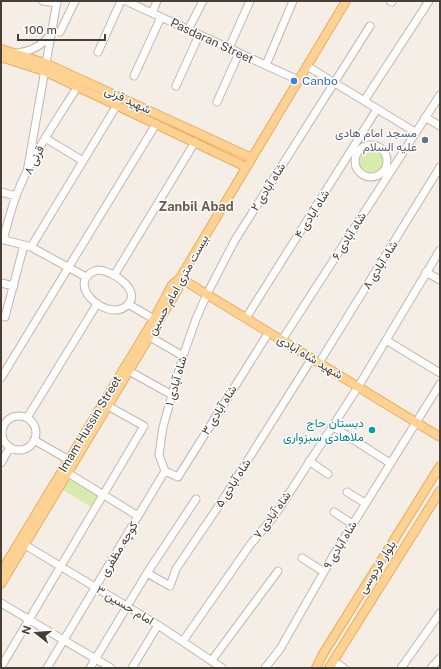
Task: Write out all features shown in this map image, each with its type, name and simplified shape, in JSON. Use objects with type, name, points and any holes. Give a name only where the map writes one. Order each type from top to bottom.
[{"type":"main road","name":"بیست متری امام حسین","points":[[66,472],[150,337],[178,289],[180,278],[346,1]]},
{"type":"main road","name":"شهید قرنی","points":[[1,49],[12,52],[252,158]]},
{"type":"main road","name":"شهید قرنی","points":[[1,57],[45,67],[78,86],[246,167]]},
{"type":"main road","name":"شهید شاه آبادی","points":[[180,278],[440,437]]},
{"type":"main road","name":"Imam Hussin Street","points":[[1,584],[25,546],[66,472],[69,460],[154,319],[172,285],[180,278]]},
{"type":"main road","name":"بلوار فردوسی","points":[[315,667],[440,466]]},
{"type":"main road","name":"Imam Hussin Street","points":[[1,572],[66,472]]},
{"type":"main road","points":[[331,665],[440,491]]},
{"type":"street","points":[[27,172],[57,2],[43,1]]},
{"type":"street","points":[[60,32],[75,1]]},
{"type":"street","points":[[98,52],[121,1]]},
{"type":"street","name":"Pasdaran Street","points":[[126,1],[298,80]]},
{"type":"street","points":[[152,13],[157,1]]},
{"type":"street","points":[[188,30],[203,1]]},
{"type":"street","points":[[229,48],[250,1]]},
{"type":"street","points":[[266,65],[293,1]]},
{"type":"street","points":[[364,101],[429,1]]},
{"type":"street","points":[[134,76],[160,17]]},
{"type":"street","name":"شاه آبادی ۲","points":[[207,294],[235,240],[370,26]]},
{"type":"street","points":[[12,52],[32,49],[43,43],[51,34]]},
{"type":"street","points":[[176,86],[199,35]]},
{"type":"street","points":[[217,102],[239,53]]},
{"type":"street","points":[[307,66],[415,132]]},
{"type":"street","name":"قرنی ۸","points":[[2,239],[16,196],[27,172],[45,138],[78,86]]},
{"type":"street","name":"شاه آبادی ۶","points":[[282,340],[386,172],[440,95]]},
{"type":"street","points":[[5,317],[28,246],[117,105]]},
{"type":"street","name":"شاه آبادی ۴","points":[[246,318],[354,152],[377,108]]},
{"type":"street","points":[[425,117],[440,126]]},
{"type":"street","points":[[1,378],[156,124]]},
{"type":"street","points":[[45,138],[83,161]]},
{"type":"street","points":[[115,274],[195,142]]},
{"type":"street","points":[[364,146],[379,146],[383,150],[387,159],[386,172],[374,177],[364,176],[359,173],[354,164],[354,152],[364,146]]},
{"type":"street","name":"شاه آبادی ۸","points":[[316,361],[440,167]]},
{"type":"street","points":[[1,192],[16,196]]},
{"type":"street","points":[[2,239],[28,246],[68,266],[86,277]]},
{"type":"street","name":"شاه آبادی ۷","points":[[183,641],[250,545],[275,515],[358,387],[440,250]]},
{"type":"street","points":[[97,270],[115,274],[129,289],[130,298],[128,304],[124,308],[115,310],[97,304],[88,297],[84,286],[86,277],[97,270]]},
{"type":"street","points":[[426,272],[440,280]]},
{"type":"street","points":[[1,283],[14,286]]},
{"type":"street","name":"شاه آبادی ۱","points":[[165,471],[159,455],[163,427],[183,356],[196,319],[207,294]]},
{"type":"street","points":[[27,418],[97,304]]},
{"type":"street","points":[[128,304],[154,319]]},
{"type":"street","name":"شاه آبادی ۳","points":[[165,471],[178,477],[269,332]]},
{"type":"street","points":[[150,337],[183,356]]},
{"type":"street","points":[[386,340],[440,374]]},
{"type":"street","name":"شاه آبادی ۵","points":[[147,573],[170,586],[176,569],[316,361]]},
{"type":"street","points":[[129,371],[172,395]]},
{"type":"street","name":"شاه آبادی ۹","points":[[265,668],[280,649],[352,524],[440,384]]},
{"type":"street","points":[[1,667],[59,566],[144,426],[108,406]]},
{"type":"street","points":[[21,416],[27,418],[31,421],[36,430],[34,440],[24,449],[10,447],[4,439],[3,422],[14,417],[21,416]]},
{"type":"street","points":[[332,426],[390,463]]},
{"type":"street","points":[[34,440],[69,460]]},
{"type":"street","points":[[1,463],[10,447]]},
{"type":"street","points":[[309,462],[328,474]]},
{"type":"street","name":"کوچه مظفری","points":[[47,668],[165,471]]},
{"type":"street","points":[[66,472],[138,516]]},
{"type":"street","points":[[347,492],[365,503]]},
{"type":"street","points":[[90,668],[147,573],[196,499]]},
{"type":"street","points":[[334,512],[352,524]]},
{"type":"street","name":"امام حسین ۳","points":[[25,546],[158,625],[222,668]]},
{"type":"street","points":[[302,558],[324,572]]},
{"type":"street","points":[[212,660],[278,570]]},
{"type":"street","points":[[1,603],[111,668]]},
{"type":"street","points":[[401,668],[440,612]]},
{"type":"street","points":[[132,668],[158,625]]},
{"type":"street","points":[[433,667],[440,658]]},
{"type":"street","points":[[331,665],[344,668]]},
{"type":"green space","points":[[370,147],[380,151],[384,161],[380,171],[370,175],[360,171],[356,161],[360,151]]},
{"type":"green space","points":[[68,473],[102,494],[94,509],[60,488]]},
{"type":"place","name":"Canbo","points":[[294,81]]},
{"type":"place","name":"مسجد امام هادی علیه السلام","points":[[425,140]]},
{"type":"place","name":"دبستان حاج ملاهادی سبزواری","points":[[372,430]]},
{"type":"district","name":"Zanbil Abad","points":[[196,206]]}]
